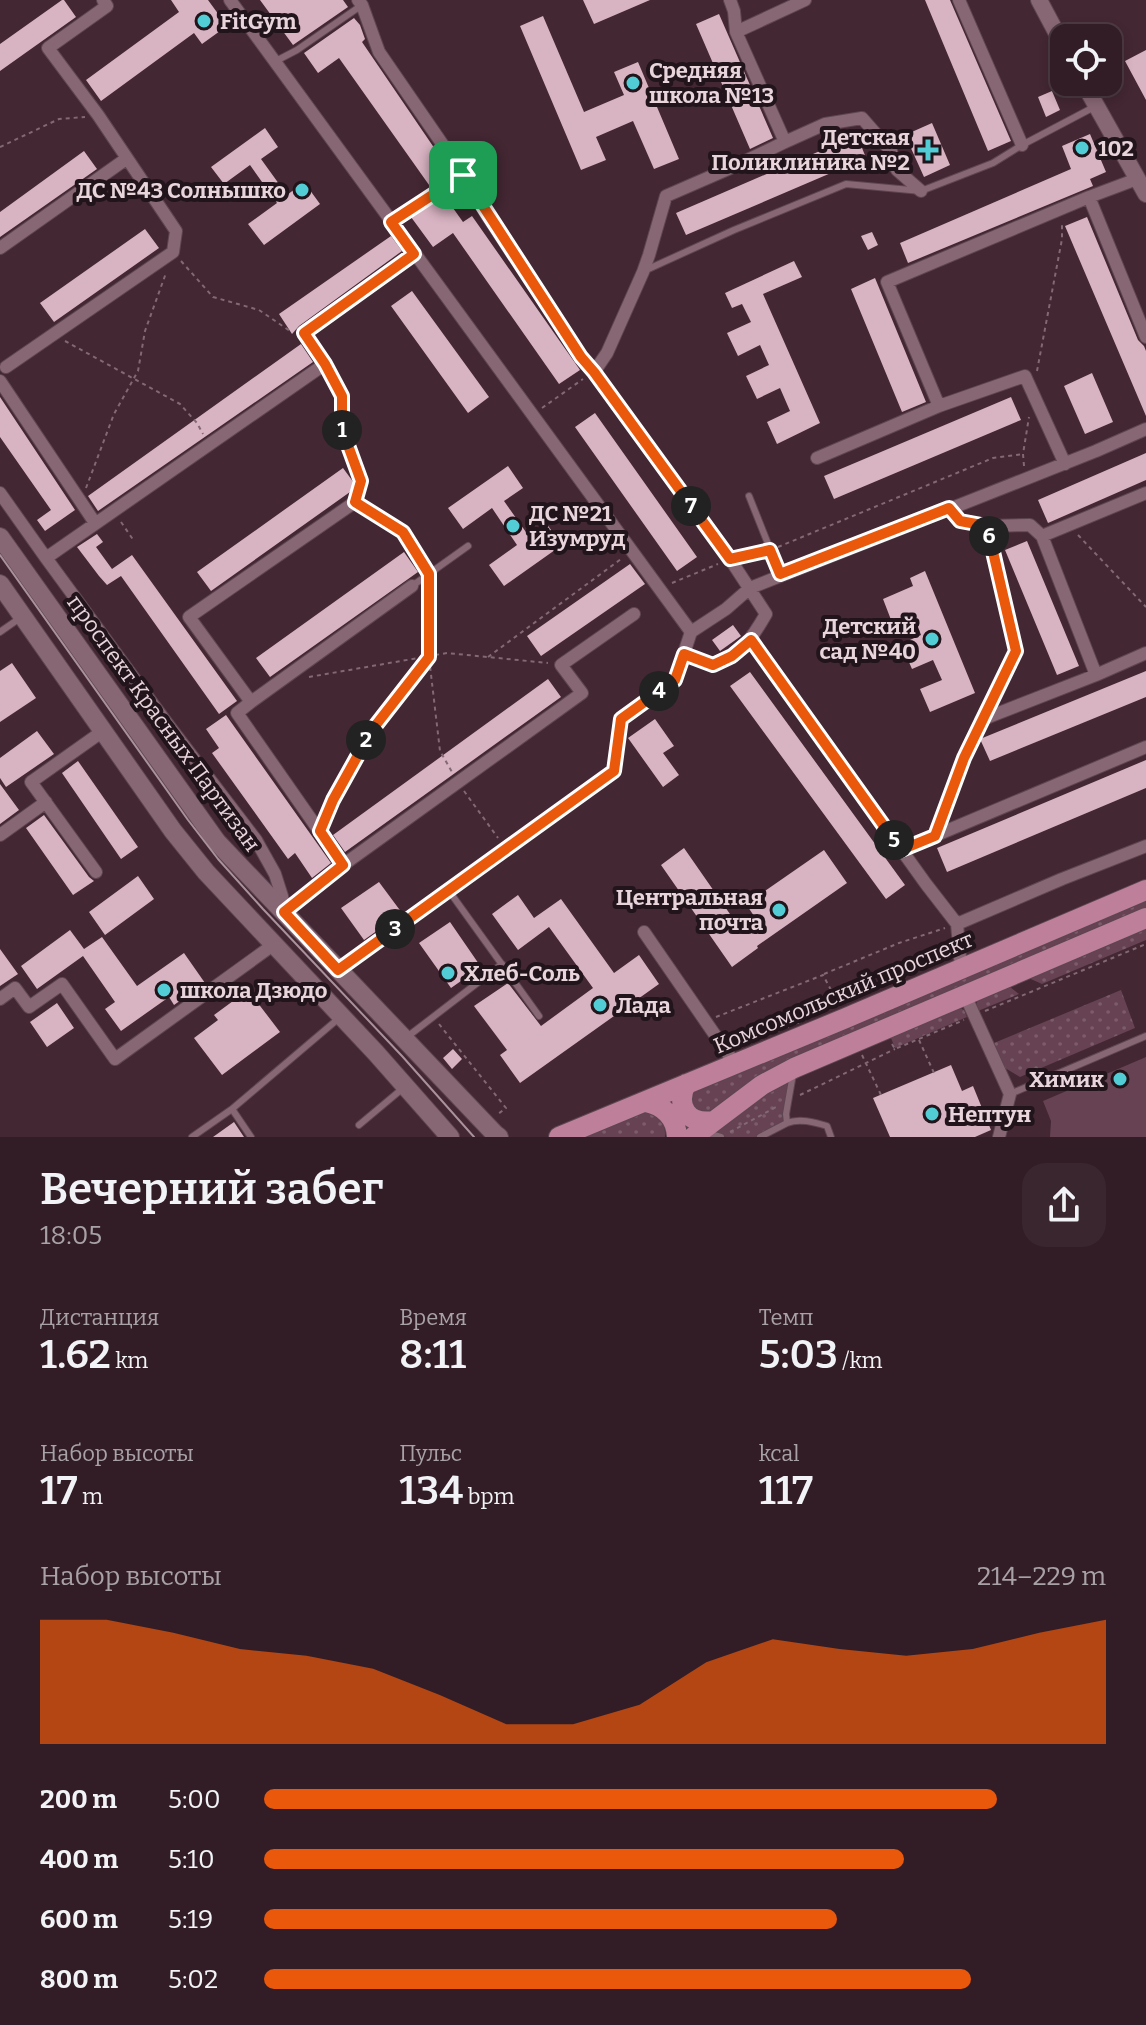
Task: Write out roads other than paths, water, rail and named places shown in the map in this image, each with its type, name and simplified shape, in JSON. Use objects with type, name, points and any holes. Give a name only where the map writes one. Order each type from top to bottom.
[{"type":"main road","name":"проспект Красных Партизан","points":[[0,537],[217,842],[499,1137]]},
{"type":"main road","points":[[0,584],[173,831],[206,872],[376,1053],[450,1137]]},
{"type":"main road","name":"Комсомольский проспект","points":[[559,1137],[1146,890]]},
{"type":"main road","points":[[686,1084],[681,1100],[685,1110],[694,1119],[707,1122],[711,1132],[762,1085],[794,1068],[1146,918]]},
{"type":"main road","points":[[646,1102],[667,1111],[675,1124],[677,1137]]},
{"type":"street","points":[[2,365],[54,334],[173,252],[176,231],[98,115],[48,48],[107,6],[103,0]]},
{"type":"street","points":[[230,0],[691,632]]},
{"type":"street","points":[[730,0],[736,32],[785,142]]},
{"type":"street","points":[[736,32],[805,0]]},
{"type":"street","points":[[959,0],[1022,145]]},
{"type":"street","points":[[1039,0],[1052,24]]},
{"type":"street","points":[[360,3],[379,52],[581,357],[730,559],[766,614],[751,640],[732,656],[713,665],[684,654]]},
{"type":"street","points":[[1091,96],[1146,194]]},
{"type":"street","points":[[594,372],[607,353],[643,272],[666,196],[825,124],[862,118],[891,151],[897,170],[921,191]]},
{"type":"street","points":[[0,248],[126,159]]},
{"type":"street","points":[[939,406],[887,282],[1137,179]]},
{"type":"street","points":[[1089,197],[1146,337]]},
{"type":"street","points":[[46,558],[325,364],[304,333],[414,254]]},
{"type":"street","points":[[817,458],[939,406],[1025,376],[1065,464]]},
{"type":"street","points":[[0,381],[95,523]]},
{"type":"street","points":[[338,970],[614,771],[621,719],[675,680],[691,632],[726,609],[750,588],[1146,429]]},
{"type":"street","points":[[0,493],[256,840],[275,874],[284,912],[343,865],[582,693],[561,665],[634,614]]},
{"type":"street","points":[[1042,536],[1146,493]]},
{"type":"street","points":[[251,702],[189,617],[355,502]]},
{"type":"street","points":[[949,508],[960,521],[987,526],[1030,525],[1042,536],[1096,675]]},
{"type":"street","points":[[343,865],[237,713],[412,586]]},
{"type":"street","points":[[751,640],[957,924],[961,968]]},
{"type":"street","points":[[981,720],[1146,653]]},
{"type":"street","points":[[96,872],[31,782],[103,731]]},
{"type":"street","points":[[901,850],[1146,747]]},
{"type":"street","points":[[0,835],[46,802]]},
{"type":"street","points":[[957,924],[1146,846]]},
{"type":"street","points":[[644,932],[735,1064]]},
{"type":"street","points":[[0,999],[15,988],[29,1007],[62,984],[115,1059],[273,945]]},
{"type":"street","points":[[965,995],[1010,1094],[999,1137]]},
{"type":"lane","points":[[273,62],[297,50],[360,3]]},
{"type":"lane","points":[[643,272],[846,184],[921,191],[993,163],[1096,106]]},
{"type":"lane","points":[[749,496],[780,574]]},
{"type":"lane","points":[[412,586],[468,546]]},
{"type":"lane","points":[[0,632],[23,616]]},
{"type":"lane","points":[[449,891],[539,1016]]},
{"type":"lane","points":[[404,1040],[502,964]]},
{"type":"lane","points":[[192,1137],[232,1109],[341,1016]]},
{"type":"lane","points":[[1010,1094],[1146,1036]]},
{"type":"lane","points":[[787,1123],[794,1068]]},
{"type":"lane","points":[[359,1125],[405,1086]]},
{"type":"lane","points":[[232,1109],[251,1137]]},
{"type":"lane","points":[[760,1137],[793,1121],[827,1126],[831,1137]]},
{"type":"tram line","points":[[0,555],[218,859],[474,1137]]},
{"type":"place","name":"FitGym","points":[[204,21]]},
{"type":"place","name":"Средняя школа №13","points":[[633,83]]},
{"type":"place","name":"102","points":[[1082,148]]},
{"type":"place","name":"Детская Поликлиника №2","points":[[928,150]]},
{"type":"place","name":"ДС №43 Солнышко","points":[[302,190]]},
{"type":"place","name":"ДС №21 Изумруд","points":[[513,526]]},
{"type":"place","name":"Детский сад №40","points":[[932,639]]},
{"type":"place","name":"Центральная почта","points":[[779,910]]},
{"type":"place","name":"Хлеб-Соль","points":[[448,973]]},
{"type":"place","name":"школа Дзюдо","points":[[164,990]]},
{"type":"place","name":"Лада","points":[[600,1005]]},
{"type":"place","name":"Химик","points":[[1120,1079]]},
{"type":"place","name":"Нептун","points":[[932,1114]]}]
